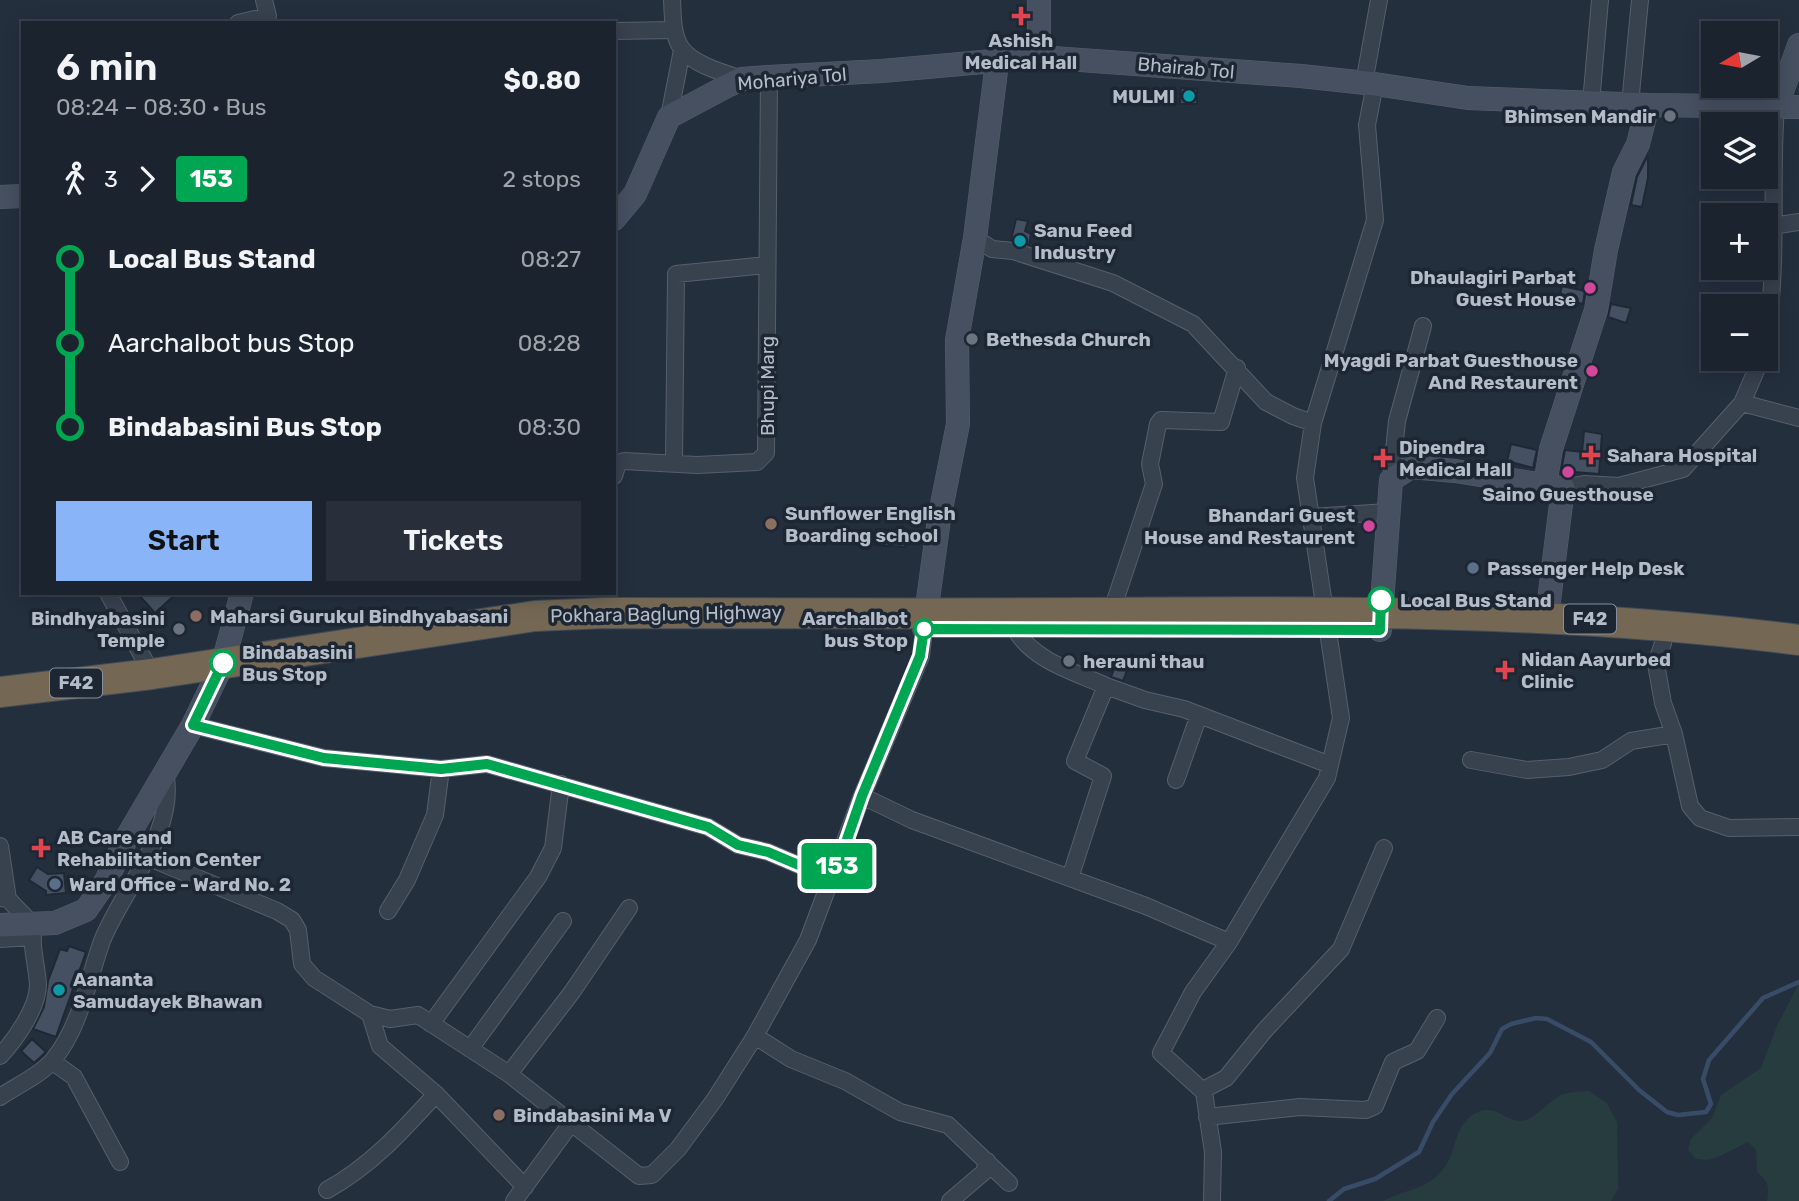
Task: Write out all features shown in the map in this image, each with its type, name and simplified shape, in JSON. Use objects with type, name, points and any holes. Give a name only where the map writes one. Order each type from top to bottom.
[{"type":"highway","name":"Pokhara Baglung Highway","points":[[0,704],[93,697],[605,603],[925,620],[1015,629],[1547,617],[1726,631],[1799,640]]},
{"type":"highway","name":"Pokhara Baglung Highway","points":[[0,692],[152,674],[219,672],[538,631],[604,627],[1111,613],[1326,621]]},
{"type":"highway","name":"Pokhara Baglung Highway","points":[[1380,621],[1663,643],[1799,658]]},
{"type":"street","points":[[616,217],[635,194],[669,117],[682,50],[674,30],[673,0]]},
{"type":"street","points":[[1039,0],[1039,57]]},
{"type":"street","points":[[1212,1201],[1213,1152],[1203,1090],[1161,1054],[1193,992],[1228,942],[1326,778],[1341,718],[1305,478],[1312,423],[1375,220],[1367,125],[1379,0]]},
{"type":"street","points":[[1591,103],[1600,0]]},
{"type":"street","points":[[1547,617],[1554,487],[1550,449],[1596,310],[1623,172],[1638,144],[1640,0]]},
{"type":"street","points":[[244,21],[267,13]]},
{"type":"street","points":[[616,31],[674,30]]},
{"type":"street","points":[[1773,203],[1776,108],[1799,45]]},
{"type":"street","points":[[682,50],[705,65],[742,79]]},
{"type":"street","name":"Bhairab Tol","points":[[997,62],[1039,57],[1369,83],[1468,98],[1639,105],[1799,107]]},
{"type":"street","points":[[147,857],[292,919],[298,930],[302,964],[325,986],[370,1014],[390,1018],[418,1015],[509,1074],[639,1176],[652,1175],[678,1149],[715,1100],[755,1036],[808,940],[862,796],[920,656],[939,519],[958,424],[957,340],[975,238],[997,62]]},
{"type":"street","name":"Mohariya Tol","points":[[669,117],[704,96],[742,79],[997,62]]},
{"type":"street","name":"Bhupi Marg","points":[[616,470],[618,463],[624,461],[697,465],[757,462],[766,453],[769,77]]},
{"type":"street","points":[[0,197],[21,196]]},
{"type":"street","points":[[1778,225],[1799,222]]},
{"type":"street","points":[[975,238],[992,249],[1013,251],[1113,283],[1193,324],[1266,402],[1312,423]]},
{"type":"street","points":[[674,462],[676,274],[768,265]]},
{"type":"street","points":[[1380,621],[1397,421],[1423,326]]},
{"type":"street","points":[[1111,613],[1154,484],[1150,464],[1158,424],[1161,420],[1221,422],[1237,368]]},
{"type":"street","points":[[1391,480],[1411,467],[1455,471],[1554,487],[1584,484],[1619,486],[1683,469],[1742,403],[1756,371]]},
{"type":"street","points":[[1742,403],[1799,418]]},
{"type":"street","points":[[1311,517],[1388,512]]},
{"type":"street","points":[[109,595],[152,674]]},
{"type":"street","points":[[0,939],[33,932],[86,910],[106,881],[126,839],[193,725],[219,672],[241,595]]},
{"type":"street","points":[[1015,629],[1036,653],[1106,686],[1199,715],[1329,765]]},
{"type":"street","points":[[1663,643],[1656,664],[1663,703],[1674,734],[1690,806],[1700,818],[1729,828],[1799,827]]},
{"type":"street","points":[[1070,878],[1103,776],[1075,761],[1106,686]]},
{"type":"street","points":[[1176,780],[1199,715]]},
{"type":"street","points":[[193,725],[324,758],[441,769],[487,764],[708,827],[738,845],[768,852],[801,866],[836,871]]},
{"type":"street","points":[[1471,760],[1527,770],[1569,768],[1602,760],[1631,741],[1674,734]]},
{"type":"street","points":[[388,911],[407,880],[435,815],[441,769]]},
{"type":"street","points":[[0,1097],[52,1062],[72,1030],[103,938],[147,857],[167,798],[164,773]]},
{"type":"street","points":[[431,1024],[538,877],[553,848],[561,784]]},
{"type":"street","points":[[862,796],[912,820],[1146,906],[1228,942]]},
{"type":"street","points":[[0,846],[4,899],[33,932],[38,989],[20,1034],[0,1056]]},
{"type":"street","points":[[1203,1090],[1226,1078],[1265,1030],[1340,949],[1384,848]]},
{"type":"street","points":[[509,1074],[572,992],[629,908]]},
{"type":"street","points":[[470,1049],[563,921]]},
{"type":"street","points":[[0,925],[33,932]]},
{"type":"street","points":[[370,1014],[380,1046],[436,1094],[525,1188]]},
{"type":"street","points":[[1207,1117],[1300,1107],[1366,1110],[1375,1106],[1393,1062],[1417,1051],[1437,1018]]},
{"type":"street","points":[[755,1036],[791,1059],[845,1081],[900,1112],[948,1125],[1009,1184]]},
{"type":"street","points":[[52,1062],[74,1077],[120,1162]]},
{"type":"street","points":[[327,1190],[346,1180],[386,1149],[436,1094]]},
{"type":"street","points":[[514,1201],[572,1122]]},
{"type":"street","points":[[950,1201],[984,1172],[987,1161]]},
{"type":"green space","points":[[1799,983],[1799,1201],[1767,1201],[1767,1185],[1757,1172],[1756,1150],[1748,1142],[1707,1160],[1696,1159],[1688,1150],[1691,1139],[1712,1118],[1721,1095],[1761,1068],[1777,1026]]},
{"type":"green space","points":[[1589,1091],[1607,1103],[1617,1122],[1618,1189],[1611,1201],[1383,1201],[1423,1185],[1438,1175],[1448,1162],[1465,1121],[1479,1111],[1492,1110],[1522,1121],[1561,1095]]},
{"type":"building","name":"MULMI","points":[[1181,88],[1197,89],[1197,104],[1180,104]]},
{"type":"building","points":[[1648,155],[1648,178],[1642,207],[1631,205],[1637,177]]},
{"type":"building","name":"Sanu Feed Industry","points":[[1016,219],[1028,221],[1025,231],[1031,234],[1029,245],[1011,240]]},
{"type":"building","points":[[1562,286],[1585,291],[1583,304],[1559,298]]},
{"type":"building","points":[[1611,304],[1631,308],[1626,323],[1608,317]]},
{"type":"building","name":"Sahara Hospital","points":[[1584,431],[1602,434],[1599,474],[1561,471],[1565,450],[1582,452]]},
{"type":"building","points":[[1511,444],[1537,450],[1533,468],[1507,461]]},
{"type":"building","points":[[876,529],[913,531],[913,542],[906,542],[905,547],[875,545]]},
{"type":"building","points":[[139,595],[175,595],[155,613]]},
{"type":"building","points":[[1133,654],[1123,681],[1111,677],[1118,659]]},
{"type":"building","name":"Ward Office - Ward No. 2","points":[[37,867],[48,874],[64,873],[66,893],[46,895],[46,891],[29,880]]},
{"type":"building","name":"Aananta Samudayek Bhawan","points":[[69,946],[86,952],[56,1037],[33,1029],[44,1007],[48,981],[60,949],[67,951]]},
{"type":"building","points":[[32,1039],[46,1052],[34,1063],[21,1051]]},
{"type":"waterway","points":[[1329,1201],[1344,1189],[1375,1179],[1419,1152],[1433,1122],[1452,1094],[1490,1053],[1502,1029],[1511,1024],[1536,1018],[1547,1019],[1591,1042],[1639,1090],[1667,1112],[1678,1115],[1706,1112],[1711,1104],[1703,1079],[1709,1060],[1763,998],[1799,982]]},
{"type":"bus line","name":"153","points":[[223,663],[193,725],[324,758],[441,769],[487,764],[708,827],[738,845],[768,852],[801,866],[836,871],[862,796],[920,656],[924,629],[1380,630],[1381,600]]},
{"type":"place","name":"Ashish Medical Hall","points":[[1021,16]]},
{"type":"place","name":"MULMI","points":[[1189,96]]},
{"type":"place","name":"Bhimsen Mandir","points":[[1670,116]]},
{"type":"place","name":"Sanu Feed Industry","points":[[1020,241]]},
{"type":"place","name":"Dhaulagiri Parbat Guest House","points":[[1590,288]]},
{"type":"place","name":"Bethesda Church","points":[[972,339]]},
{"type":"place","name":"Myagdi Parbat Guesthouse And Restaurent","points":[[1592,371]]},
{"type":"place","name":"Sahara Hospital","points":[[1591,455]]},
{"type":"place","name":"Dipendra Medical Hall","points":[[1383,458]]},
{"type":"place","name":"Saino Guesthouse","points":[[1568,472]]},
{"type":"place","name":"Sunflower English Boarding school","points":[[771,524]]},
{"type":"place","name":"Bhandari Guest House and Restaurent","points":[[1369,526]]},
{"type":"place","name":"Passenger Help Desk","points":[[1473,568]]},
{"type":"place","name":"Local Bus Stand","points":[[1381,600]]},
{"type":"place","name":"Maharsi Gurukul Bindhyabasani","points":[[196,616]]},
{"type":"place","name":"Bindhyabasini Temple","points":[[179,629]]},
{"type":"place","name":"Aarchalbot bus Stop","points":[[924,629]]},
{"type":"place","name":"herauni thau","points":[[1069,661]]},
{"type":"place","name":"Bindabasini Bus Stop","points":[[223,663]]},
{"type":"place","name":"Nidan Aayurbed Clinic","points":[[1505,670]]},
{"type":"place","name":"AB Care and Rehabilitation Center","points":[[41,848]]},
{"type":"place","name":"Ward Office - Ward No. 2","points":[[55,884]]},
{"type":"place","name":"Aananta Samudayek Bhawan","points":[[59,990]]},
{"type":"place","name":"Bindabasini Ma V","points":[[499,1115]]}]
